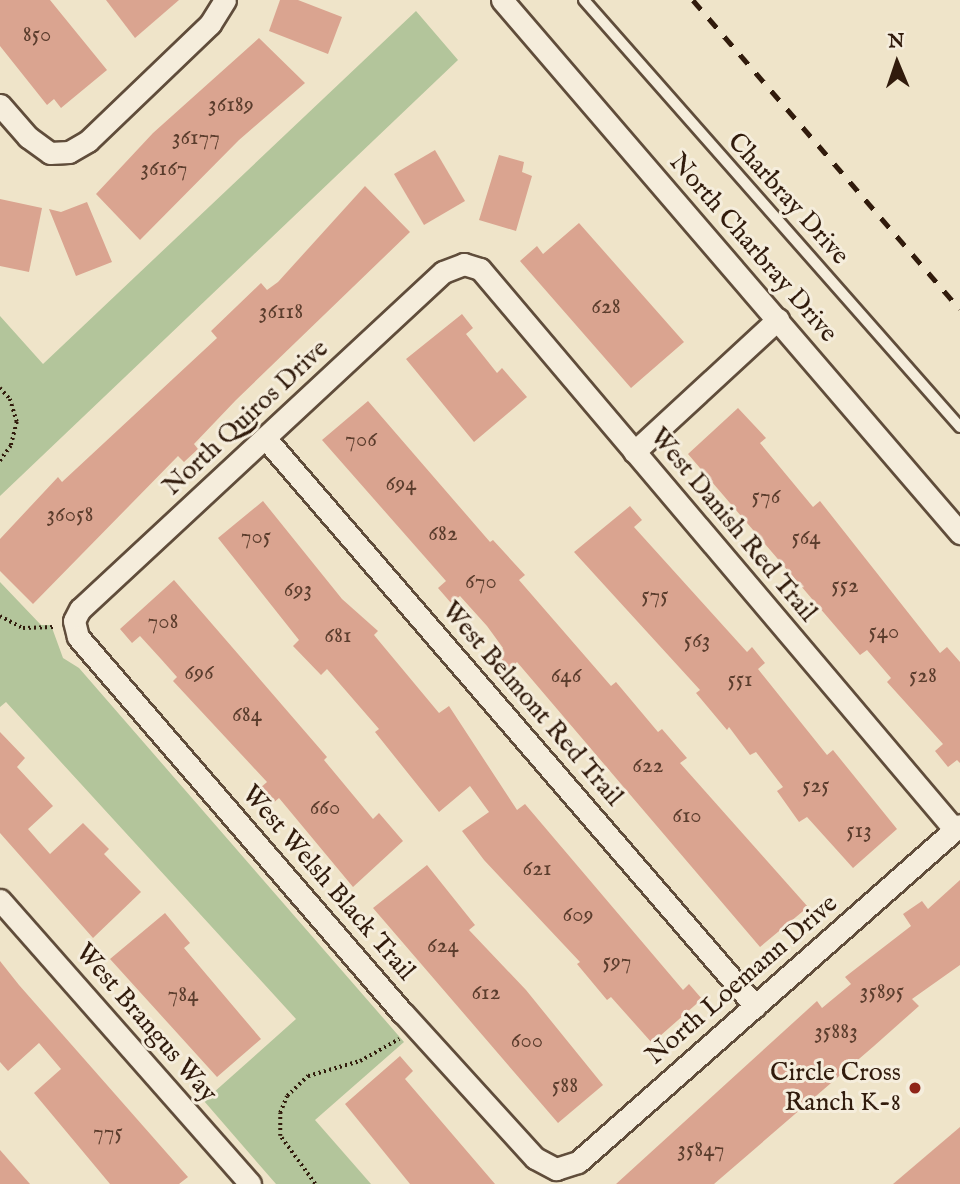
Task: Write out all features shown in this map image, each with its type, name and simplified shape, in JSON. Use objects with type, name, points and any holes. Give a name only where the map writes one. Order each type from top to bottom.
[{"type":"street","points":[[0,105],[28,137],[51,153],[69,152],[88,141],[210,24],[225,0]]},
{"type":"street","name":"North Charbray Drive","points":[[502,0],[960,533]]},
{"type":"street","name":"North Quiros Drive","points":[[65,624],[443,272],[464,264]]},
{"type":"street","name":"West Danish Red Trail","points":[[464,264],[480,269],[957,827]]},
{"type":"street","points":[[634,452],[778,319]]},
{"type":"street","name":"West Belmont Red Trail","points":[[266,439],[755,1006]]},
{"type":"street","name":"West Welsh Black Trail","points":[[65,624],[394,1002],[535,1158],[555,1169]]},
{"type":"street","name":"North Loemann Drive","points":[[555,1169],[578,1162],[957,827]]},
{"type":"street","name":"West Brangus Way","points":[[0,900],[250,1184]]},
{"type":"lane","name":"Charbray Drive","points":[[584,0],[960,427]]},
{"type":"path","points":[[0,388],[10,399],[17,422],[11,446],[0,461]]},
{"type":"path","points":[[0,616],[23,628],[65,624]]},
{"type":"path","points":[[314,1184],[280,1136],[280,1113],[287,1096],[308,1076],[383,1052],[403,1036]]},
{"type":"green space","points":[[416,11],[458,60],[0,496],[0,316],[43,364]]},
{"type":"green space","points":[[0,582],[41,625],[51,625],[63,658],[79,668],[404,1042],[315,1120],[371,1184],[276,1184],[204,1101],[296,1019],[6,702],[0,707]]},
{"type":"building","points":[[0,0],[50,0],[107,70],[61,108],[54,99],[47,105],[0,46]]},
{"type":"building","points":[[106,0],[179,0],[135,38]]},
{"type":"building","points":[[280,0],[298,0],[342,17],[328,54],[269,31]]},
{"type":"building","points":[[259,38],[305,83],[239,140],[140,240],[96,194],[153,133]]},
{"type":"building","points":[[435,150],[465,201],[424,225],[394,174]]},
{"type":"building","points":[[499,155],[524,162],[522,172],[532,176],[516,231],[479,220]]},
{"type":"building","points":[[365,186],[410,232],[236,400],[194,444],[198,449],[184,462],[178,456],[33,604],[0,571],[0,539],[58,477],[62,482],[217,338],[211,331],[261,283],[267,290],[278,282]]},
{"type":"building","points":[[0,199],[42,208],[29,272],[0,266]]},
{"type":"building","points":[[87,202],[112,262],[76,276],[49,209],[61,212]]},
{"type":"building","points":[[579,223],[684,342],[631,388],[520,261],[537,246],[543,254]]},
{"type":"building","points":[[462,314],[473,328],[466,334],[497,373],[502,368],[527,397],[474,442],[406,359]]},
{"type":"building","points":[[368,401],[490,542],[493,540],[525,575],[519,580],[611,686],[616,682],[658,732],[662,729],[687,758],[680,763],[808,907],[760,947],[517,662],[510,669],[497,654],[503,648],[487,626],[460,596],[451,603],[438,588],[446,581],[322,440]]},
{"type":"building","points":[[738,408],[766,438],[760,443],[813,507],[820,501],[940,653],[947,647],[960,662],[960,763],[957,760],[948,767],[935,751],[943,744],[887,682],[891,678],[867,650],[860,655],[688,454]]},
{"type":"building","points":[[263,501],[342,599],[378,631],[374,635],[439,713],[449,706],[517,810],[525,804],[683,990],[689,984],[702,999],[652,1043],[611,997],[607,1000],[577,964],[580,962],[484,860],[462,831],[489,812],[470,786],[439,812],[375,732],[379,729],[327,669],[321,675],[293,646],[299,640],[218,538]]},
{"type":"building","points":[[630,506],[642,520],[634,527],[747,652],[752,647],[765,663],[758,669],[827,755],[833,750],[897,829],[853,868],[807,817],[799,822],[777,791],[783,787],[756,752],[750,755],[729,727],[727,730],[696,693],[700,690],[574,552]]},
{"type":"building","points":[[174,580],[327,757],[324,760],[373,819],[379,813],[403,841],[353,887],[279,798],[272,804],[259,789],[267,782],[173,681],[177,677],[161,659],[140,636],[132,643],[120,629]]},
{"type":"building","points":[[0,732],[25,758],[17,767],[53,806],[28,829],[50,854],[83,823],[109,849],[104,854],[141,892],[93,938],[0,833]]},
{"type":"building","points":[[427,865],[475,925],[469,930],[526,990],[603,1085],[558,1123],[373,908]]},
{"type":"building","points":[[960,880],[960,965],[912,999],[919,1006],[874,1046],[714,1184],[616,1184],[817,1001],[822,1008],[851,984],[845,977],[911,926],[903,914],[922,901],[928,909]]},
{"type":"building","points":[[165,913],[190,943],[184,948],[261,1039],[217,1077],[110,959]]},
{"type":"building","points":[[0,961],[188,1177],[179,1184],[110,1184],[34,1093],[61,1069],[39,1043],[8,1071],[0,1062]]},
{"type":"building","points":[[400,1056],[413,1071],[405,1079],[495,1184],[410,1184],[345,1104]]},
{"type":"building","points":[[960,1127],[960,1184],[893,1184]]},
{"type":"building","points":[[0,1150],[30,1184],[0,1184]]},
{"type":"railway","points":[[693,0],[960,309]]},
{"type":"place","name":"Circle Cross Ranch K-8","points":[[915,1088]]}]
